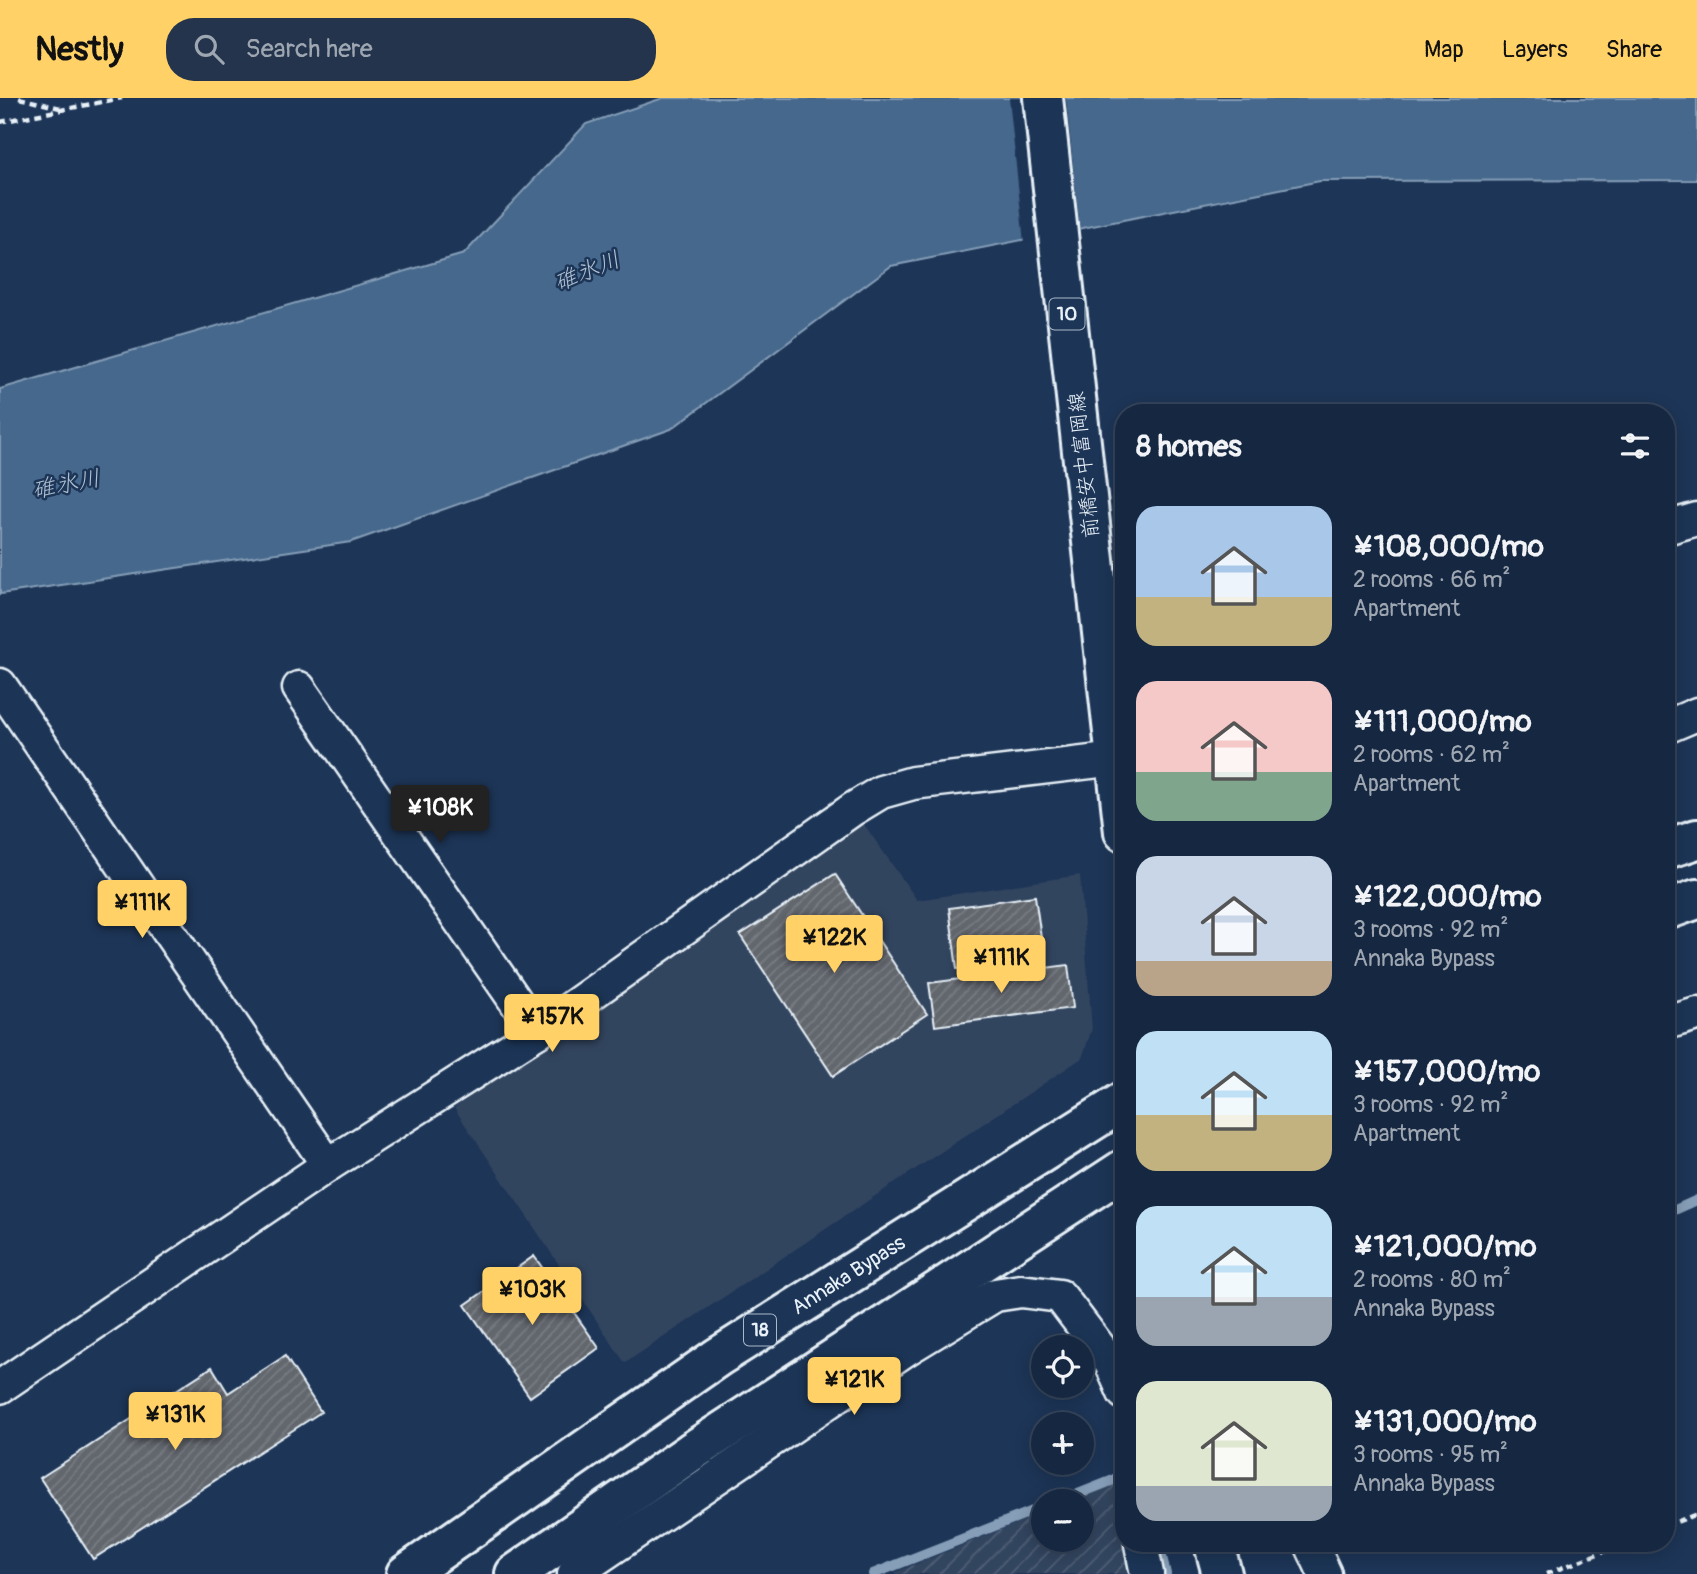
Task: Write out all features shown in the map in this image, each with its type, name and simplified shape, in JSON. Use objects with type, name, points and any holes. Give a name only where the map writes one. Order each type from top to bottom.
[{"type":"main road","name":"前橋安中富岡線","points":[[1043,98],[1115,750]]},
{"type":"main road","points":[[1675,846],[1697,839]]},
{"type":"main road","points":[[1675,907],[1697,899]]},
{"type":"main road","name":"Annaka Bypass","points":[[406,1574],[718,1357],[1115,1107]]},
{"type":"main road","points":[[514,1574],[691,1452],[947,1305],[1115,1176]]},
{"type":"main road","points":[[1216,1552],[1222,1574]]},
{"type":"street","points":[[1675,525],[1697,519]]},
{"type":"street","points":[[0,685],[328,1166]]},
{"type":"street","points":[[299,688],[537,1032]]},
{"type":"street","points":[[1675,723],[1697,713]]},
{"type":"street","points":[[0,1387],[328,1166],[537,1032],[853,809],[881,793],[914,783],[1115,759]]},
{"type":"street","points":[[1675,1020],[1697,1014]]},
{"type":"street","points":[[574,1574],[908,1348],[947,1305],[1021,1291],[1060,1296],[1111,1363],[1115,1372]]},
{"type":"street","points":[[1143,1552],[1147,1574]]},
{"type":"street","points":[[1315,1552],[1325,1574]]},
{"type":"path","points":[[19,98],[65,109]]},
{"type":"path","points":[[0,122],[122,98]]},
{"type":"path","points":[[1675,1523],[1697,1514]]},
{"type":"path","points":[[1546,1574],[1602,1552]]},
{"type":"shaded area","points":[[859,817],[917,900],[1080,875],[1092,1029],[1082,1058],[625,1363],[454,1108]]},
{"type":"shaded area","points":[[1115,1484],[1115,1552],[1132,1552],[1136,1574],[896,1574],[1031,1518],[1031,1552],[1094,1552],[1094,1492]]},
{"type":"water","name":"碓氷川","points":[[663,98],[1697,98],[1697,180],[1320,181],[891,266],[671,429],[351,542],[0,594],[0,389],[464,254],[586,124]]},
{"type":"pier","points":[[1009,98],[1066,98],[1080,232],[1024,243]]},
{"type":"building","points":[[835,874],[927,1014],[833,1076],[740,935]]},
{"type":"building","points":[[1035,896],[1044,958],[957,969],[949,908]]},
{"type":"building","points":[[1068,965],[1073,1008],[935,1026],[929,983]]},
{"type":"building","points":[[534,1256],[599,1348],[530,1397],[465,1305]]},
{"type":"building","points":[[285,1356],[321,1412],[93,1559],[40,1478],[212,1367],[228,1393]]},
{"type":"waterway","points":[[1675,1210],[1697,1200]]},
{"type":"waterway","points":[[1091,1489],[1115,1479]]},
{"type":"waterway","points":[[873,1574],[1031,1512]]},
{"type":"waterway","points":[[1161,1552],[1166,1574]]}]
